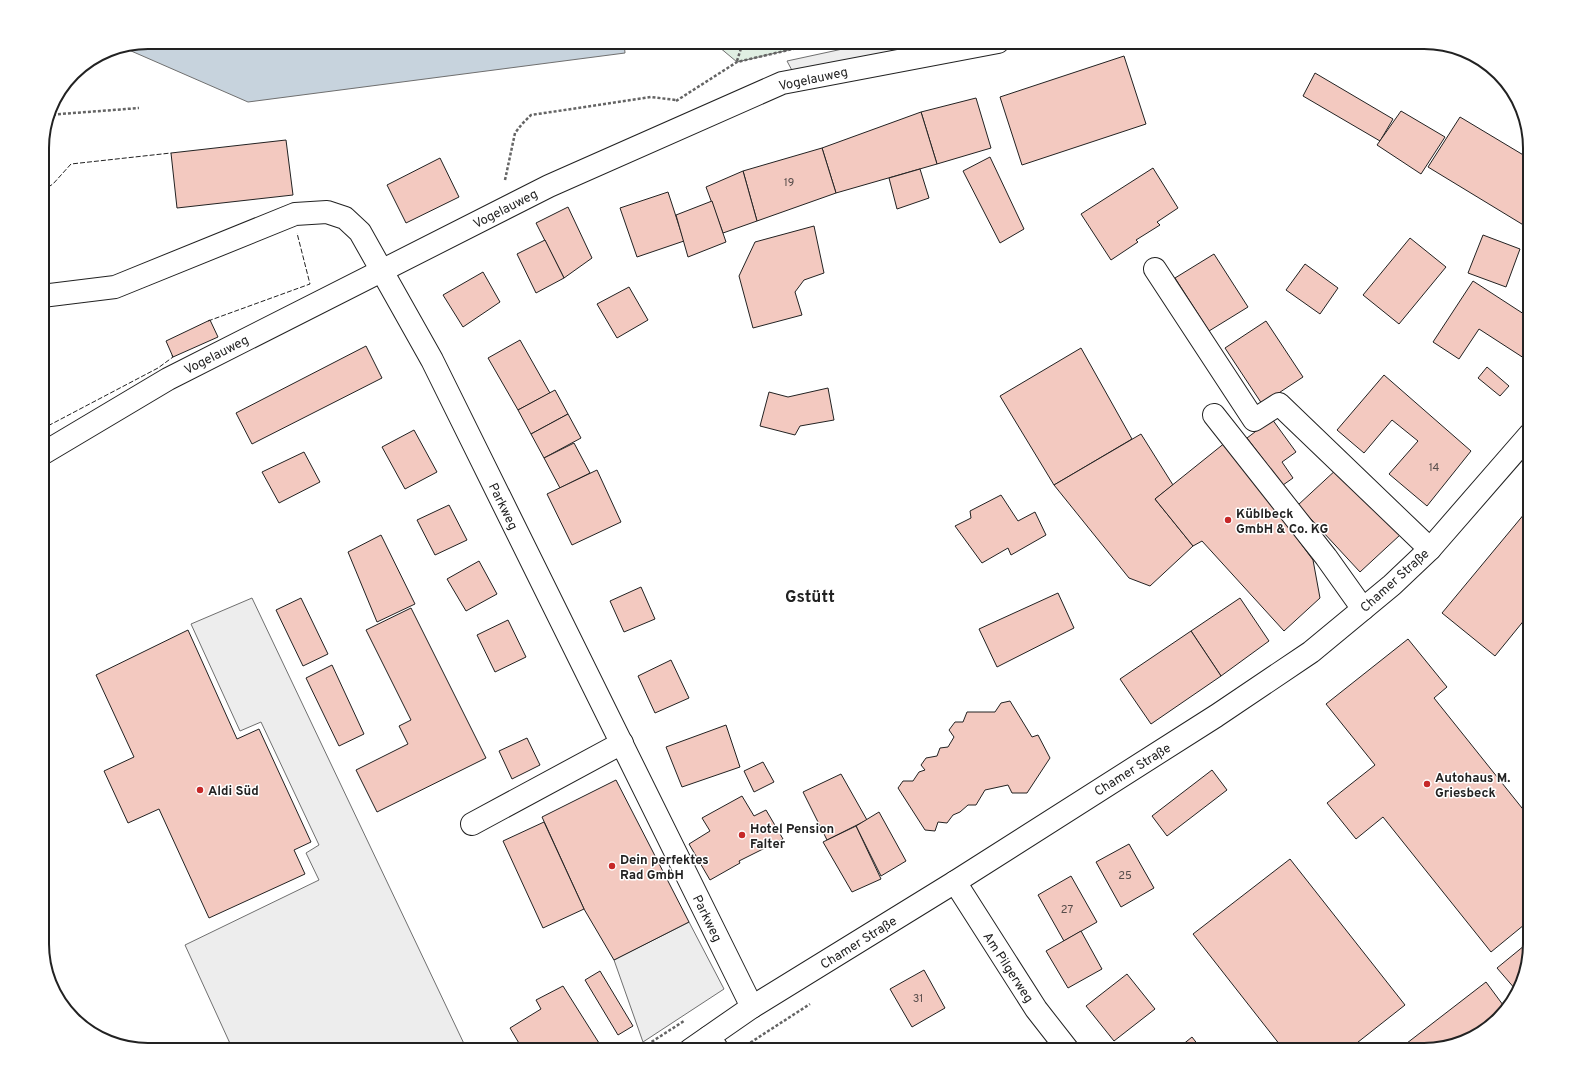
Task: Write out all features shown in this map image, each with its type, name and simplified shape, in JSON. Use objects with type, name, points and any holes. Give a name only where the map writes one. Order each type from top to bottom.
[{"type":"street","name":"Vogelauweg","points":[[49,450],[168,379],[549,186],[782,83],[961,49]]},
{"type":"street","name":"Parkweg","points":[[49,295],[116,287],[295,214],[327,212],[345,218],[360,232],[432,360],[752,1007]]},
{"type":"street","points":[[1155,269],[1254,420],[1279,404],[1430,549]]},
{"type":"street","points":[[1214,415],[1326,556],[1363,609]]},
{"type":"street","name":"Chamer Straße","points":[[715,1043],[752,1007],[955,882],[1216,716],[1311,652],[1392,585],[1430,549],[1523,442]]},
{"type":"street","points":[[472,824],[622,743]]},
{"type":"street","name":"Am Pilgerweg","points":[[955,882],[1036,1009],[1063,1043]]},
{"type":"path","points":[[737,62],[742,49]]},
{"type":"path","points":[[505,209],[504,184],[515,133],[531,115],[650,97],[676,100],[737,62],[793,49]]},
{"type":"path","points":[[55,114],[139,108]]},
{"type":"green space","points":[[721,49],[793,49],[737,62]]},
{"type":"shaded area","points":[[148,49],[625,49],[625,53],[248,102],[131,51]]},
{"type":"shaded area","points":[[843,49],[935,49],[795,76],[787,61]]},
{"type":"shaded area","name":"Aldi Süd","points":[[252,598],[464,1043],[230,1043],[185,945],[319,880],[306,853],[319,845],[261,722],[240,731],[191,624]]},
{"type":"shaded area","points":[[689,922],[724,989],[643,1042],[614,960]]},
{"type":"building","points":[[1124,56],[1146,124],[1022,165],[1000,97]]},
{"type":"building","points":[[1315,73],[1393,119],[1380,141],[1303,96]]},
{"type":"building","points":[[976,98],[991,148],[937,164],[921,112]]},
{"type":"building","points":[[1401,111],[1445,137],[1421,174],[1377,145]]},
{"type":"building","points":[[921,112],[937,164],[836,193],[822,148]]},
{"type":"building","points":[[1460,117],[1523,155],[1523,225],[1428,167]]},
{"type":"building","points":[[286,140],[293,195],[177,208],[171,153]]},
{"type":"building","points":[[822,148],[836,193],[757,221],[743,171]]},
{"type":"building","points":[[990,157],[1024,229],[1000,243],[963,171]]},
{"type":"building","points":[[440,158],[459,197],[406,223],[387,185]]},
{"type":"building","points":[[1153,168],[1178,208],[1157,222],[1160,225],[1136,240],[1138,242],[1111,260],[1081,214]]},
{"type":"building","points":[[920,169],[929,198],[897,209],[889,178]]},
{"type":"building","points":[[743,171],[757,221],[723,233],[706,187]]},
{"type":"building","points":[[668,192],[684,241],[637,257],[620,208]]},
{"type":"building","points":[[712,201],[726,242],[688,257],[676,215]]},
{"type":"building","points":[[568,207],[592,258],[564,278],[536,223]]},
{"type":"building","points":[[814,226],[824,273],[804,280],[795,292],[802,315],[753,328],[739,276],[755,242]]},
{"type":"building","points":[[1483,235],[1520,249],[1506,287],[1468,273]]},
{"type":"building","points":[[1410,238],[1446,267],[1399,324],[1363,295]]},
{"type":"building","points":[[545,240],[564,278],[536,293],[517,254]]},
{"type":"building","points":[[1214,254],[1248,307],[1209,331],[1175,278]]},
{"type":"building","points":[[1305,264],[1338,288],[1320,314],[1286,290]]},
{"type":"building","points":[[483,272],[500,302],[463,327],[443,295]]},
{"type":"building","points":[[1473,281],[1523,313],[1523,357],[1479,329],[1459,359],[1433,342]]},
{"type":"building","points":[[629,287],[648,320],[617,338],[597,304]]},
{"type":"building","points":[[210,320],[218,337],[173,357],[166,341]]},
{"type":"building","points":[[1266,321],[1303,377],[1262,404],[1225,348]]},
{"type":"building","points":[[520,340],[550,393],[518,410],[488,358]]},
{"type":"building","points":[[366,346],[382,378],[252,444],[236,413]]},
{"type":"building","points":[[1081,348],[1132,439],[1054,485],[1000,396]]},
{"type":"building","points":[[1487,367],[1509,386],[1500,396],[1478,378]]},
{"type":"building","points":[[1384,375],[1471,451],[1427,506],[1389,474],[1418,441],[1392,420],[1364,453],[1337,430]]},
{"type":"building","points":[[828,388],[834,420],[800,426],[795,435],[760,426],[769,392],[788,397]]},
{"type":"building","points":[[555,390],[568,414],[531,434],[518,410]]},
{"type":"building","points":[[568,414],[581,438],[544,458],[531,434]]},
{"type":"building","points":[[1272,419],[1296,452],[1282,462],[1293,478],[1283,485],[1247,438]]},
{"type":"building","points":[[414,430],[437,472],[405,489],[382,447]]},
{"type":"building","points":[[1141,434],[1173,485],[1155,499],[1193,546],[1150,586],[1129,578],[1054,485]]},
{"type":"building","name":"Küblbeck GmbH & Co. KG","points":[[1226,442],[1313,560],[1320,598],[1284,631],[1202,541],[1193,546],[1155,499]]},
{"type":"building","points":[[574,443],[590,473],[560,488],[544,458]]},
{"type":"building","points":[[304,452],[320,482],[279,503],[262,472]]},
{"type":"building","points":[[1338,468],[1400,535],[1360,572],[1298,505]]},
{"type":"building","points":[[597,470],[621,522],[572,545],[547,494]]},
{"type":"building","points":[[1001,495],[1018,521],[1035,512],[1046,535],[1011,555],[1008,548],[982,563],[955,526],[971,518],[970,511]]},
{"type":"building","points":[[449,505],[467,540],[435,555],[417,520]]},
{"type":"building","points":[[1523,515],[1523,622],[1495,656],[1442,613]]},
{"type":"building","points":[[381,535],[415,604],[377,622],[348,552]]},
{"type":"building","points":[[479,561],[497,594],[466,611],[447,579]]},
{"type":"building","points":[[641,587],[655,619],[624,632],[610,601]]},
{"type":"building","points":[[1058,593],[1074,628],[997,667],[979,629]]},
{"type":"building","points":[[301,598],[328,654],[303,666],[276,610]]},
{"type":"building","points":[[1240,598],[1269,641],[1221,676],[1191,631]]},
{"type":"building","points":[[411,608],[486,758],[377,812],[356,770],[408,744],[399,726],[411,720],[366,630]]},
{"type":"building","points":[[508,620],[526,657],[495,672],[477,635]]},
{"type":"building","name":"Aldi Süd","points":[[188,630],[237,739],[259,729],[311,842],[294,850],[305,874],[209,918],[159,809],[128,823],[104,771],[134,757],[96,675]]},
{"type":"building","points":[[1191,631],[1221,676],[1151,724],[1120,679]]},
{"type":"building","name":"Autohaus M. Griesbeck","points":[[1408,639],[1447,687],[1434,698],[1523,809],[1523,926],[1491,952],[1383,817],[1356,839],[1327,803],[1375,765],[1326,704]]},
{"type":"building","points":[[671,660],[689,698],[655,713],[638,676]]},
{"type":"building","points":[[332,665],[364,734],[339,746],[306,678]]},
{"type":"building","points":[[1010,701],[1032,737],[1038,735],[1050,758],[1027,793],[1012,793],[1008,785],[985,790],[976,805],[968,805],[960,812],[953,815],[947,823],[938,822],[935,831],[925,830],[898,788],[903,781],[913,781],[919,772],[925,770],[921,765],[926,758],[937,756],[940,748],[948,747],[954,737],[949,730],[955,722],[963,722],[967,712],[995,712],[1001,703]]},
{"type":"building","points":[[726,725],[740,767],[682,787],[666,747]]},
{"type":"building","points":[[527,738],[540,765],[512,779],[499,751]]},
{"type":"building","points":[[763,762],[774,782],[754,792],[744,771]]},
{"type":"building","points":[[1212,770],[1227,790],[1167,836],[1152,816]]},
{"type":"building","points":[[841,774],[867,820],[827,840],[803,792]]},
{"type":"building","name":"Dein perfektes Rad GmbH","points":[[616,780],[689,922],[614,960],[584,909],[542,817]]},
{"type":"building","name":"Hotel Pension Falter","points":[[742,796],[754,816],[766,810],[783,839],[739,861],[740,863],[710,880],[689,844],[710,831],[702,818]]},
{"type":"building","points":[[879,812],[906,861],[881,876],[856,826]]},
{"type":"building","points":[[544,822],[584,909],[543,928],[503,841]]},
{"type":"building","points":[[856,826],[881,879],[852,892],[823,842]]},
{"type":"building","points":[[1129,844],[1154,888],[1121,907],[1096,862]]},
{"type":"building","points":[[1290,859],[1405,1005],[1357,1043],[1279,1043],[1193,934]]},
{"type":"building","points":[[1071,876],[1097,922],[1064,941],[1038,895]]},
{"type":"building","points":[[1081,931],[1102,969],[1068,988],[1046,951]]},
{"type":"building","points":[[1523,947],[1518,976],[1513,987],[1497,968]]},
{"type":"building","points":[[924,970],[945,1008],[912,1027],[890,989]]},
{"type":"building","points":[[600,971],[633,1026],[618,1035],[585,980]]},
{"type":"building","points":[[1127,974],[1155,1009],[1114,1041],[1086,1006]]},
{"type":"building","points":[[1486,982],[1502,1004],[1484,1022],[1473,1030],[1462,1035],[1449,1040],[1437,1042],[1407,1043]]},
{"type":"building","points":[[563,986],[599,1043],[519,1043],[510,1028],[541,1009],[536,1000]]},
{"type":"building","points":[[1192,1037],[1197,1043],[1185,1043]]},
{"type":"fence","points":[[49,187],[71,164],[171,153]]},
{"type":"fence","points":[[208,321],[310,284],[297,233]]},
{"type":"fence","points":[[49,425],[158,368],[173,357],[172,355]]},
{"type":"place","name":"Küblbeck GmbH & Co. KG","points":[[1228,520]]},
{"type":"place","name":"Autohaus M. Griesbeck","points":[[1427,784]]},
{"type":"place","name":"Aldi Süd","points":[[200,790]]},
{"type":"place","name":"Hotel Pension Falter","points":[[742,835]]},
{"type":"place","name":"Dein perfektes Rad GmbH","points":[[612,866]]},
{"type":"district","name":"Gstütt","points":[[810,596]]}]
